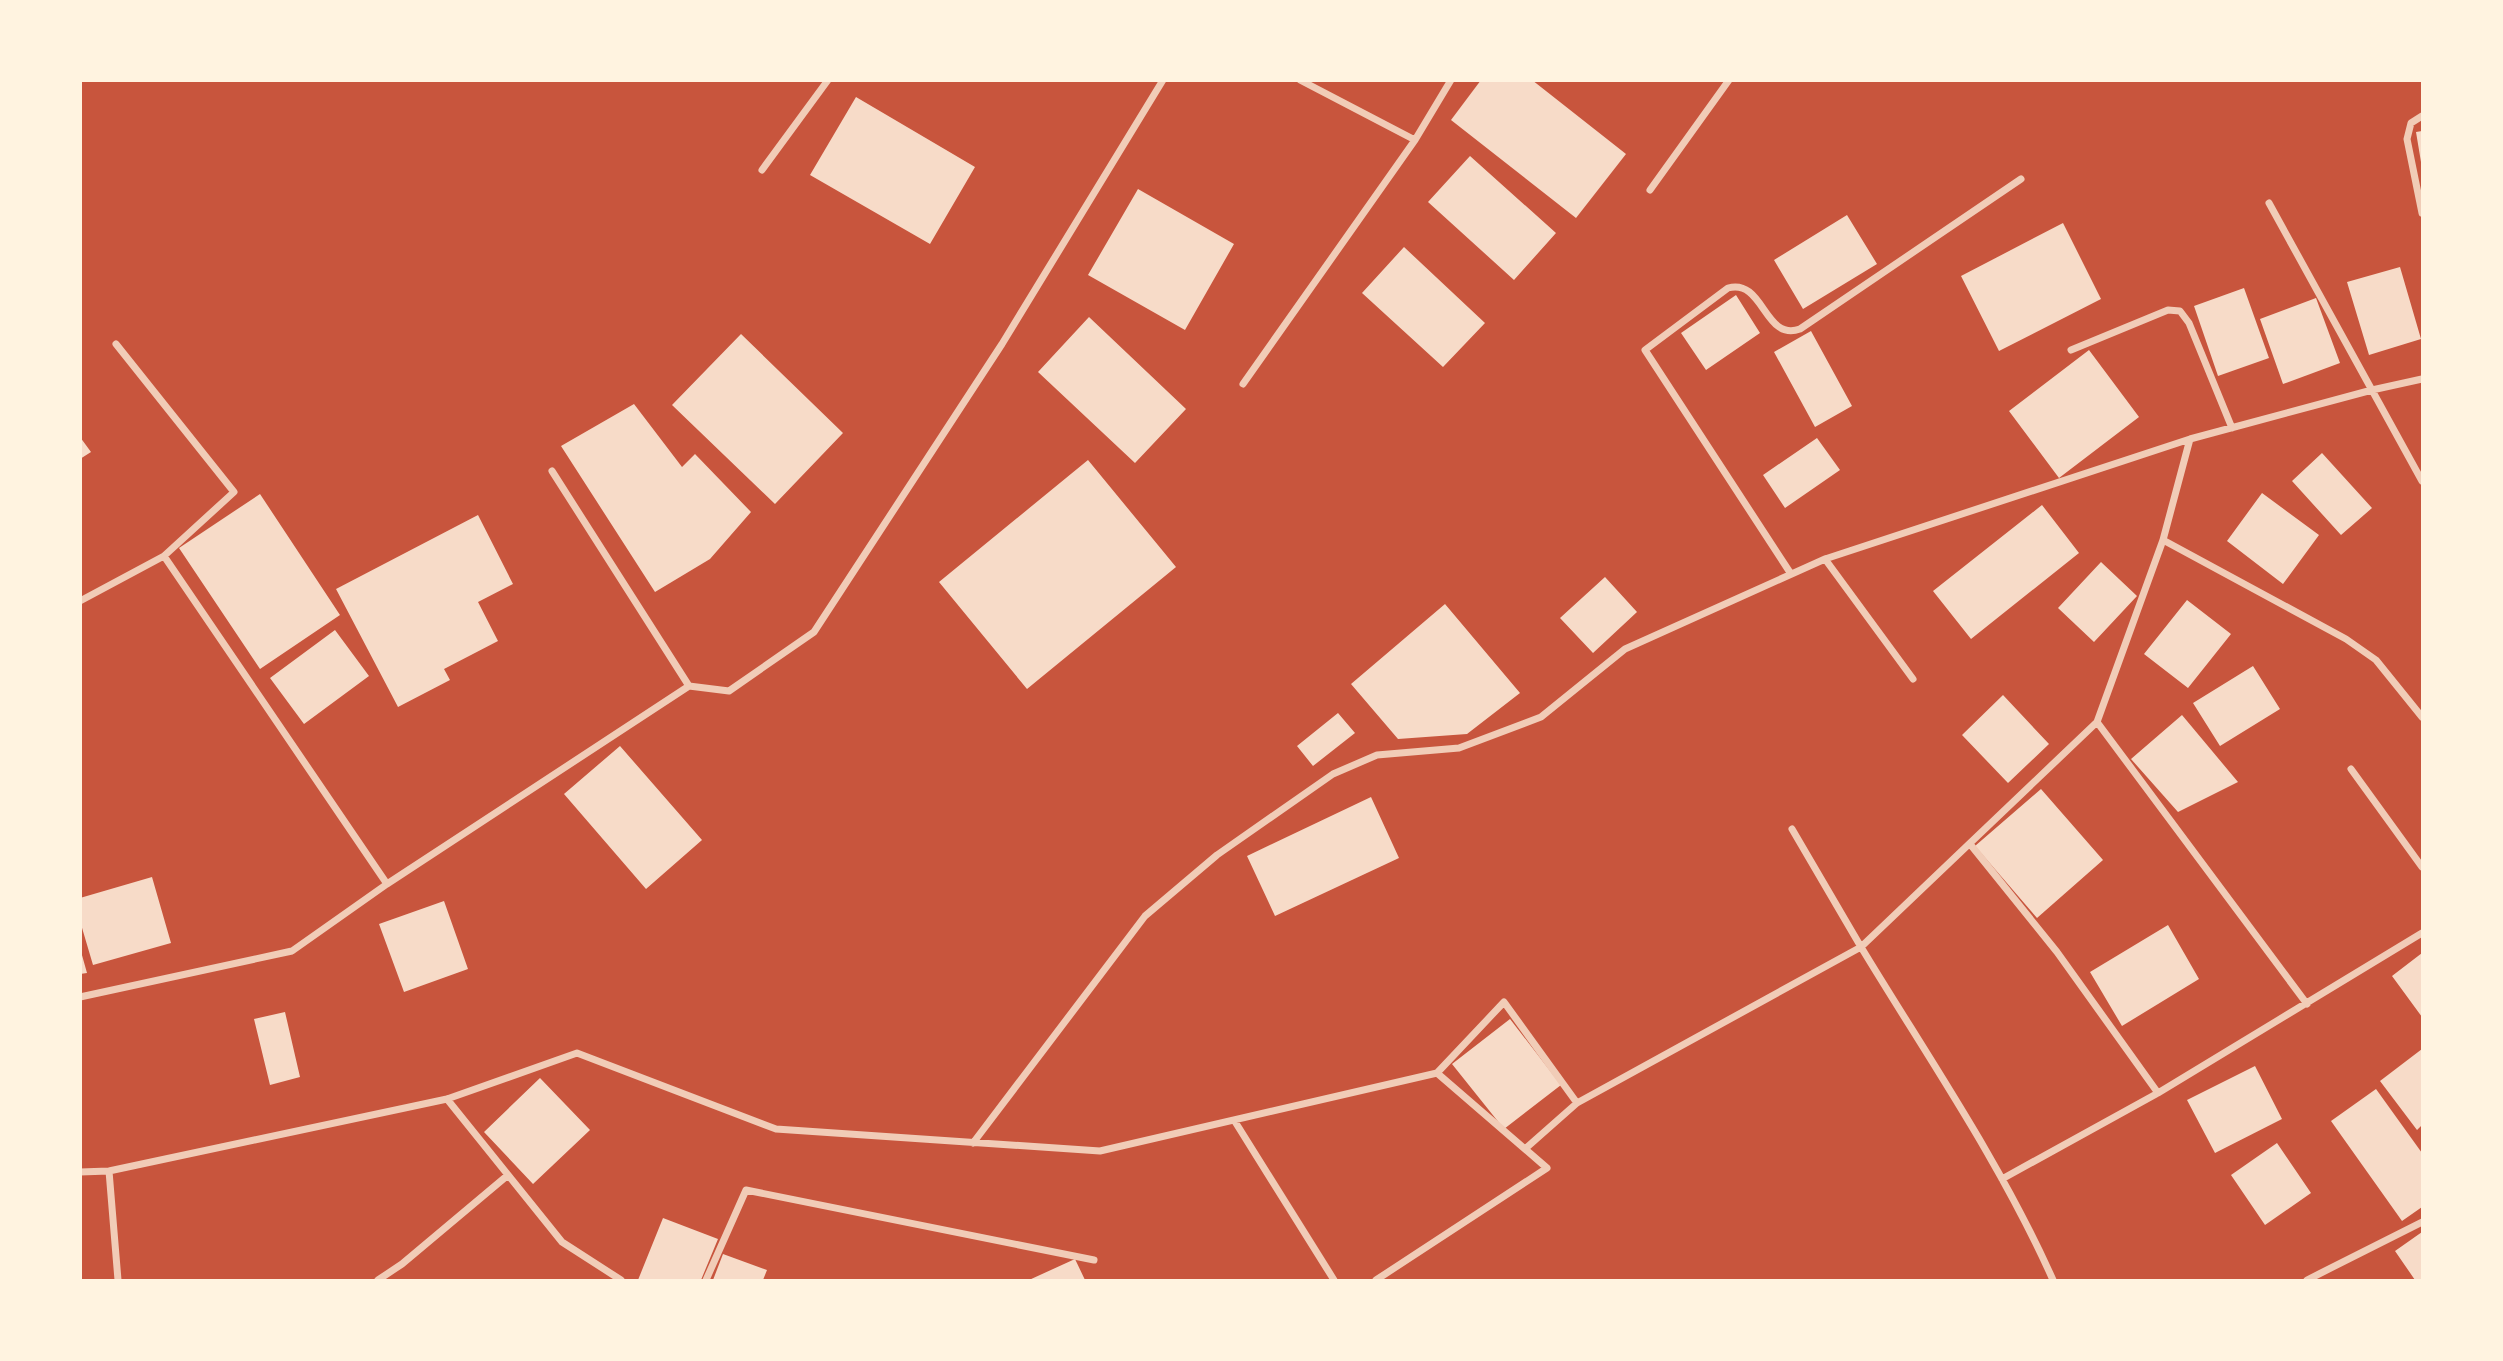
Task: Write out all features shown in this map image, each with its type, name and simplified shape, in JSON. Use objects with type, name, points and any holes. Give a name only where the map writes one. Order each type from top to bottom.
[{"type":"street","points":[[762,170],[828,80]]},
{"type":"street","points":[[80,997],[292,951],[387,884],[689,686],[729,691],[814,632],[1002,344],[1163,80]]},
{"type":"street","points":[[1300,80],[1415,141]]},
{"type":"street","points":[[1243,384],[1415,141],[1451,80]]},
{"type":"street","points":[[1650,190],[1729,80]]},
{"type":"street","points":[[2423,116],[2411,123],[2407,139],[2423,213]]},
{"type":"street","points":[[1791,574],[1645,349],[1728,288],[1738,285],[1747,289],[1780,329],[1793,332],[1800,329],[2021,179]]},
{"type":"street","points":[[2269,203],[2423,481]]},
{"type":"street","points":[[2071,350],[2168,310],[2180,311],[2189,323],[2232,428]]},
{"type":"street","points":[[80,601],[164,556],[234,492],[116,344]]},
{"type":"street","points":[[973,1143],[1145,916],[1217,855],[1333,774],[1377,755],[1459,748],[1541,717],[1625,649],[1825,559],[2190,439],[2423,379]]},
{"type":"street","points":[[1525,1149],[1577,1103],[1861,947],[2096,722],[2163,540],[2190,439]]},
{"type":"street","points":[[552,471],[689,686]]},
{"type":"street","points":[[2163,540],[2346,639],[2376,660],[2423,717]]},
{"type":"street","points":[[164,556],[387,884]]},
{"type":"street","points":[[1825,559],[1913,679]]},
{"type":"street","points":[[2096,722],[2307,1004]]},
{"type":"street","points":[[2351,769],[2423,867]]},
{"type":"street","points":[[1792,830],[2002,1179],[2053,1280]]},
{"type":"street","points":[[1970,844],[2057,952],[2158,1093]]},
{"type":"street","points":[[2002,1179],[2158,1093],[2423,933]]},
{"type":"street","points":[[80,1172],[109,1171],[447,1099],[577,1053],[776,1129],[1100,1151],[1437,1073],[1504,1002],[1577,1103]]},
{"type":"street","points":[[1377,1280],[1547,1168],[1437,1073]]},
{"type":"street","points":[[447,1099],[562,1242],[621,1280]]},
{"type":"street","points":[[1234,1120],[1335,1280]]},
{"type":"street","points":[[109,1171],[118,1280]]},
{"type":"street","points":[[378,1280],[402,1264],[508,1175]]},
{"type":"street","points":[[706,1280],[746,1190],[1094,1260]]},
{"type":"street","points":[[2307,1280],[2423,1222]]},
{"type":"building","points":[[1481,80],[1532,80],[1626,154],[1576,218],[1451,120]]},
{"type":"building","points":[[856,97],[975,167],[930,244],[810,175]]},
{"type":"building","points":[[2422,131],[2422,162],[2421,162],[2416,132]]},
{"type":"building","points":[[1470,156],[1556,233],[1514,280],[1428,202]]},
{"type":"building","points":[[1138,189],[1234,244],[1185,330],[1088,275]]},
{"type":"building","points":[[1847,215],[1877,264],[1803,309],[1774,260]]},
{"type":"building","points":[[2063,223],[2101,299],[1999,351],[1961,276]]},
{"type":"building","points":[[1404,247],[1485,323],[1443,367],[1362,293]]},
{"type":"building","points":[[2400,267],[2421,339],[2369,355],[2347,282]]},
{"type":"building","points":[[2244,288],[2269,358],[2218,376],[2194,306]]},
{"type":"building","points":[[1736,295],[1760,333],[1706,370],[1681,333]]},
{"type":"building","points":[[2316,298],[2340,363],[2283,384],[2260,319]]},
{"type":"building","points":[[1089,317],[1186,409],[1135,463],[1038,372]]},
{"type":"building","points":[[1811,331],[1852,406],[1815,427],[1774,352]]},
{"type":"building","points":[[741,334],[843,433],[775,504],[672,405]]},
{"type":"building","points":[[2089,350],[2139,417],[2059,478],[2009,411]]},
{"type":"building","points":[[634,404],[682,467],[695,454],[751,512],[710,559],[655,592],[561,446]]},
{"type":"building","points":[[80,437],[91,452],[80,459]]},
{"type":"building","points":[[1817,438],[1840,470],[1785,508],[1763,475]]},
{"type":"building","points":[[2322,453],[2372,508],[2341,535],[2292,481]]},
{"type":"building","points":[[1088,460],[1176,567],[1027,689],[939,582]]},
{"type":"building","points":[[2262,493],[2319,535],[2283,584],[2227,541]]},
{"type":"building","points":[[260,494],[340,615],[260,669],[179,548]]},
{"type":"building","points":[[2042,505],[2079,553],[1971,639],[1933,591]]},
{"type":"building","points":[[478,515],[513,584],[478,602],[498,641],[444,669],[450,680],[398,707],[336,589]]},
{"type":"building","points":[[2101,562],[2137,596],[2094,642],[2058,608]]},
{"type":"building","points":[[1605,577],[1637,612],[1593,653],[1560,618]]},
{"type":"building","points":[[2187,600],[2231,634],[2188,688],[2144,654]]},
{"type":"building","points":[[1445,604],[1520,693],[1467,734],[1398,739],[1351,684]]},
{"type":"building","points":[[335,630],[369,676],[304,724],[270,678]]},
{"type":"building","points":[[2253,666],[2280,709],[2220,746],[2193,703]]},
{"type":"building","points":[[2003,695],[2049,744],[2008,783],[1962,735]]},
{"type":"building","points":[[1338,713],[1355,733],[1313,766],[1297,746]]},
{"type":"building","points":[[2182,715],[2238,782],[2178,812],[2131,759]]},
{"type":"building","points":[[620,746],[702,840],[646,889],[564,794]]},
{"type":"building","points":[[2041,789],[2103,860],[2037,918],[1975,846]]},
{"type":"building","points":[[1371,797],[1399,858],[1275,916],[1247,856]]},
{"type":"building","points":[[152,877],[171,943],[93,965],[80,921],[80,898]]},
{"type":"building","points":[[444,901],[468,969],[404,992],[379,924]]},
{"type":"building","points":[[2168,925],[2199,979],[2122,1026],[2090,972]]},
{"type":"building","points":[[80,948],[87,973],[80,974]]},
{"type":"building","points":[[2422,953],[2422,1017],[2392,976]]},
{"type":"building","points":[[285,1012],[300,1077],[270,1085],[254,1019]]},
{"type":"building","points":[[1510,1019],[1561,1085],[1504,1129],[1452,1064]]},
{"type":"building","points":[[2422,1049],[2422,1125],[2417,1130],[2380,1081]]},
{"type":"building","points":[[2255,1066],[2282,1119],[2215,1153],[2187,1100]]},
{"type":"building","points":[[540,1078],[590,1130],[533,1184],[484,1132]]},
{"type":"building","points":[[2376,1089],[2422,1153],[2422,1207],[2402,1221],[2331,1121]]},
{"type":"building","points":[[2277,1143],[2311,1193],[2265,1225],[2231,1175]]},
{"type":"building","points":[[663,1218],[718,1239],[701,1280],[638,1280]]},
{"type":"building","points":[[2422,1232],[2422,1280],[2415,1280],[2395,1251]]},
{"type":"building","points":[[723,1254],[767,1270],[763,1280],[713,1280]]},
{"type":"building","points":[[1075,1259],[1085,1280],[1029,1280]]}]
